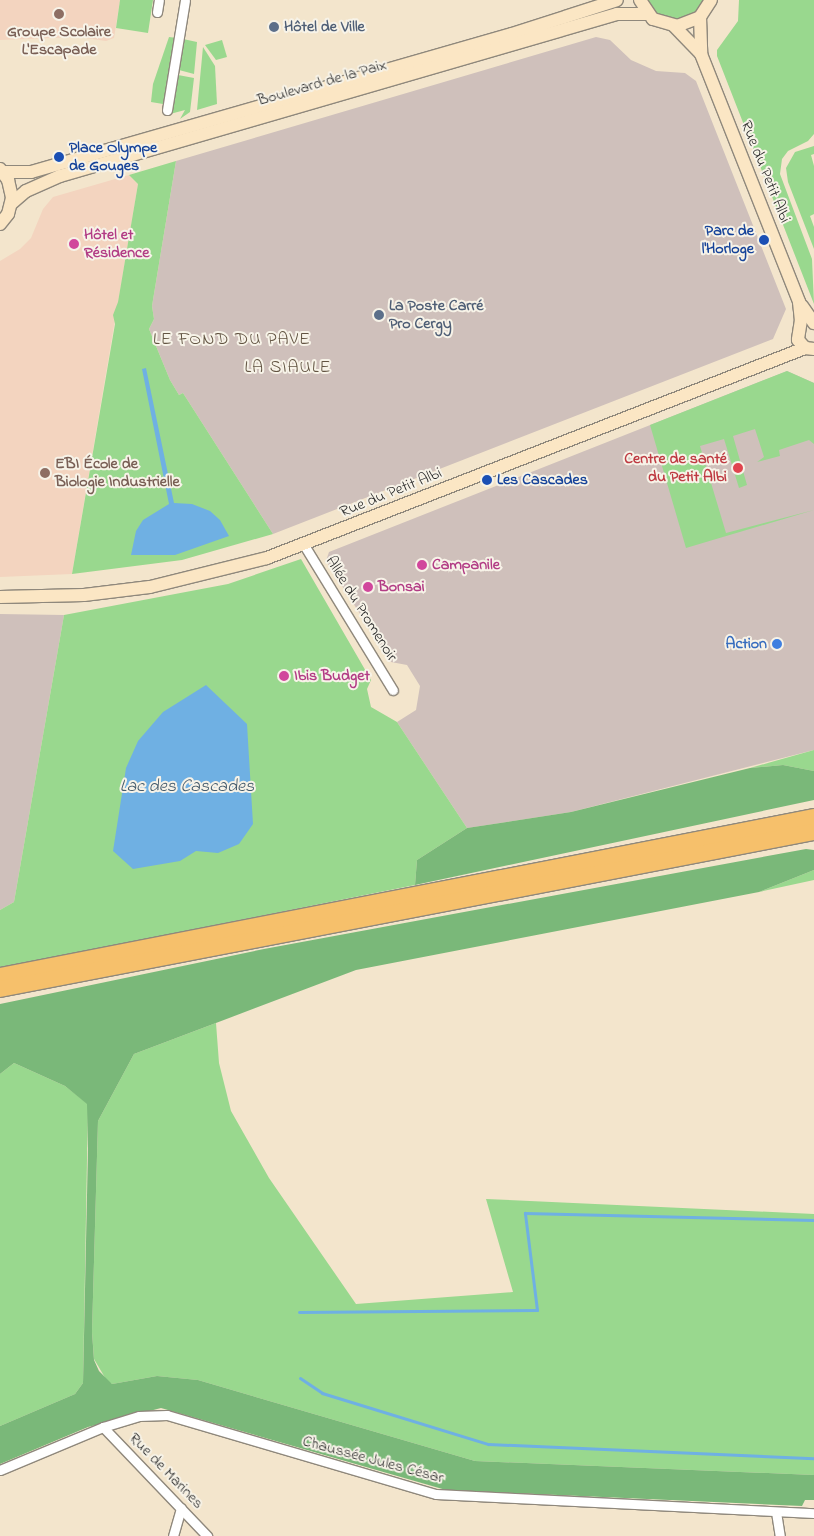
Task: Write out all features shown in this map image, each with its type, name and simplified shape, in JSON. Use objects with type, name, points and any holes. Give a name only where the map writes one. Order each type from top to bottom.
[{"type":"highway","points":[[0,976],[814,817]]},
{"type":"highway","points":[[0,989],[810,833]]},
{"type":"main road","name":"Boulevard de la Paix","points":[[2,171],[31,172],[512,34],[617,0]]},
{"type":"main road","points":[[640,0],[648,14],[659,22],[674,26],[688,24],[700,17],[711,0]]},
{"type":"main road","name":"Boulevard de la Paix","points":[[12,203],[26,191],[60,176],[617,14],[648,14]]},
{"type":"main road","name":"Rue du Petit Albi","points":[[700,17],[701,54],[799,302],[814,324]]},
{"type":"main road","name":"Rue du Petit Albi","points":[[674,26],[701,54]]},
{"type":"main road","points":[[0,224],[12,203],[12,189],[2,171]]},
{"type":"main road","name":"Rue du Petit Albi","points":[[779,358],[798,334],[799,302]]},
{"type":"main road","points":[[811,350],[798,334],[807,324],[814,324]]},
{"type":"main road","name":"Rue du Petit Albi","points":[[0,598],[84,595],[150,587],[229,569],[304,544],[779,358],[811,350]]},
{"type":"street","points":[[157,12],[159,0]]},
{"type":"street","points":[[167,110],[185,0]]},
{"type":"street","name":"Allée du Promenoir","points":[[304,544],[393,690]]},
{"type":"street","name":"Chaussée Jules César","points":[[0,1470],[103,1427],[138,1416],[167,1414],[436,1494],[814,1513]]},
{"type":"street","name":"Rue de Marines","points":[[103,1427],[207,1536]]},
{"type":"street","points":[[173,1536],[181,1508]]},
{"type":"street","points":[[776,1512],[780,1536]]},
{"type":"shaded area","name":"Groupe Scolaire L'Escapade","points":[[0,0],[120,0],[114,38],[106,41],[79,37],[0,40]]},
{"type":"shaded area","points":[[596,37],[610,40],[631,60],[656,71],[685,73],[696,81],[786,309],[773,339],[273,534],[183,393],[179,395],[170,380],[149,329],[154,319],[152,306],[176,161]]},
{"type":"shaded area","name":"EBI École de Biologie Industrielle","points":[[129,175],[138,184],[72,574],[0,577],[0,261],[20,249],[31,238],[43,209],[53,197]]},
{"type":"shaded area","points":[[787,371],[814,383],[814,750],[571,812],[467,828],[397,722],[416,710],[420,686],[407,665],[391,662],[326,561],[329,552]]},
{"type":"shaded area","points":[[0,614],[64,615],[14,902],[0,910]]},
{"type":"green space","points":[[120,0],[153,0],[148,33],[116,28]]},
{"type":"green space","points":[[646,0],[705,0],[696,13],[677,21],[657,15]]},
{"type":"green space","points":[[739,0],[814,0],[814,134],[808,141],[788,151],[782,159],[780,174],[812,259],[814,304],[717,56],[717,50],[738,21]]},
{"type":"green space","points":[[169,37],[177,38],[163,104],[151,102],[153,84]]},
{"type":"green space","points":[[183,39],[197,42],[194,74],[179,70]]},
{"type":"green space","points":[[222,40],[227,57],[216,60],[205,45]]},
{"type":"green space","points":[[203,47],[215,66],[217,104],[197,110]]},
{"type":"green space","points":[[178,75],[194,78],[190,112],[180,119],[185,110],[170,114]]},
{"type":"green space","points":[[814,146],[814,154],[811,155],[814,166],[814,214],[810,216],[814,227],[814,249],[788,182],[786,168],[795,152]]},
{"type":"green space","points":[[176,161],[152,306],[154,319],[149,329],[170,380],[179,395],[183,393],[273,534],[182,560],[72,574],[115,324],[113,315],[118,302],[138,184],[129,175]]},
{"type":"green space","name":"Centre de santé du Petit Albi","points":[[787,371],[814,383],[814,444],[809,440],[779,450],[780,456],[757,462],[764,457],[755,429],[733,436],[747,485],[739,488],[724,439],[700,446],[726,533],[814,510],[686,548],[650,425]]},
{"type":"green space","points":[[301,559],[371,680],[367,689],[371,707],[397,722],[467,828],[417,860],[415,885],[0,968],[0,910],[14,902],[64,615],[228,584]]},
{"type":"green space","points":[[814,750],[814,771],[783,765],[750,768]]},
{"type":"green space","points":[[783,765],[814,771],[814,800],[415,885],[417,860],[467,828],[571,812],[750,768]]},
{"type":"green space","points":[[806,849],[814,850],[814,870],[759,892],[356,970],[134,1054],[98,1121],[92,1332],[94,1360],[99,1371],[112,1384],[157,1376],[198,1380],[475,1461],[814,1475],[814,1500],[805,1500],[802,1506],[446,1490],[161,1408],[88,1427],[0,1464],[0,1426],[75,1394],[83,1383],[88,1149],[87,1104],[65,1086],[14,1063],[0,1074],[0,1004],[264,949]]},
{"type":"green space","points":[[814,870],[814,880],[759,892]]},
{"type":"green space","points":[[216,1023],[219,1063],[231,1111],[269,1178],[356,1304],[513,1292],[486,1199],[814,1214],[814,1475],[475,1461],[198,1380],[157,1376],[112,1384],[107,1381],[94,1359],[92,1332],[98,1121],[134,1054]]},
{"type":"green space","points":[[14,1063],[65,1086],[88,1104],[83,1383],[75,1394],[0,1426],[0,1074]]},
{"type":"water","points":[[146,368],[174,503],[192,504],[210,511],[220,520],[229,536],[175,555],[131,555],[136,531],[143,520],[169,504],[142,369]]},
{"type":"water","name":"Lac des Cascades","points":[[206,685],[247,724],[253,824],[239,844],[218,853],[196,851],[180,861],[133,869],[113,851],[126,768],[138,741],[163,712]]},
{"type":"waterway","points":[[299,1312],[537,1310],[525,1213],[814,1220]]},
{"type":"waterway","points":[[300,1378],[322,1393],[488,1444],[814,1458]]},
{"type":"place","name":"Groupe Scolaire L'Escapade","points":[[59,14]]},
{"type":"place","name":"Hôtel de Ville","points":[[274,27]]},
{"type":"place","name":"Place Olympe de Gouges","points":[[59,157]]},
{"type":"place","name":"Parc de l'Horloge","points":[[764,240]]},
{"type":"place","name":"Hôtel et Résidence","points":[[74,244]]},
{"type":"place","name":"La Poste Carré Pro Cergy","points":[[379,315]]},
{"type":"place","name":"Centre de santé du Petit Albi","points":[[738,468]]},
{"type":"place","name":"EBI École de Biologie Industrielle","points":[[45,473]]},
{"type":"place","name":"Les Cascades","points":[[487,480]]},
{"type":"place","name":"Campanile","points":[[422,565]]},
{"type":"place","name":"Bonsai","points":[[368,587]]},
{"type":"place","name":"Action","points":[[777,644]]},
{"type":"place","name":"Ibis Budget","points":[[284,676]]},
{"type":"district","name":"LE FOND DU PAVE","points":[[232,340]]},
{"type":"district","name":"LA SIAULE","points":[[288,368]]}]
